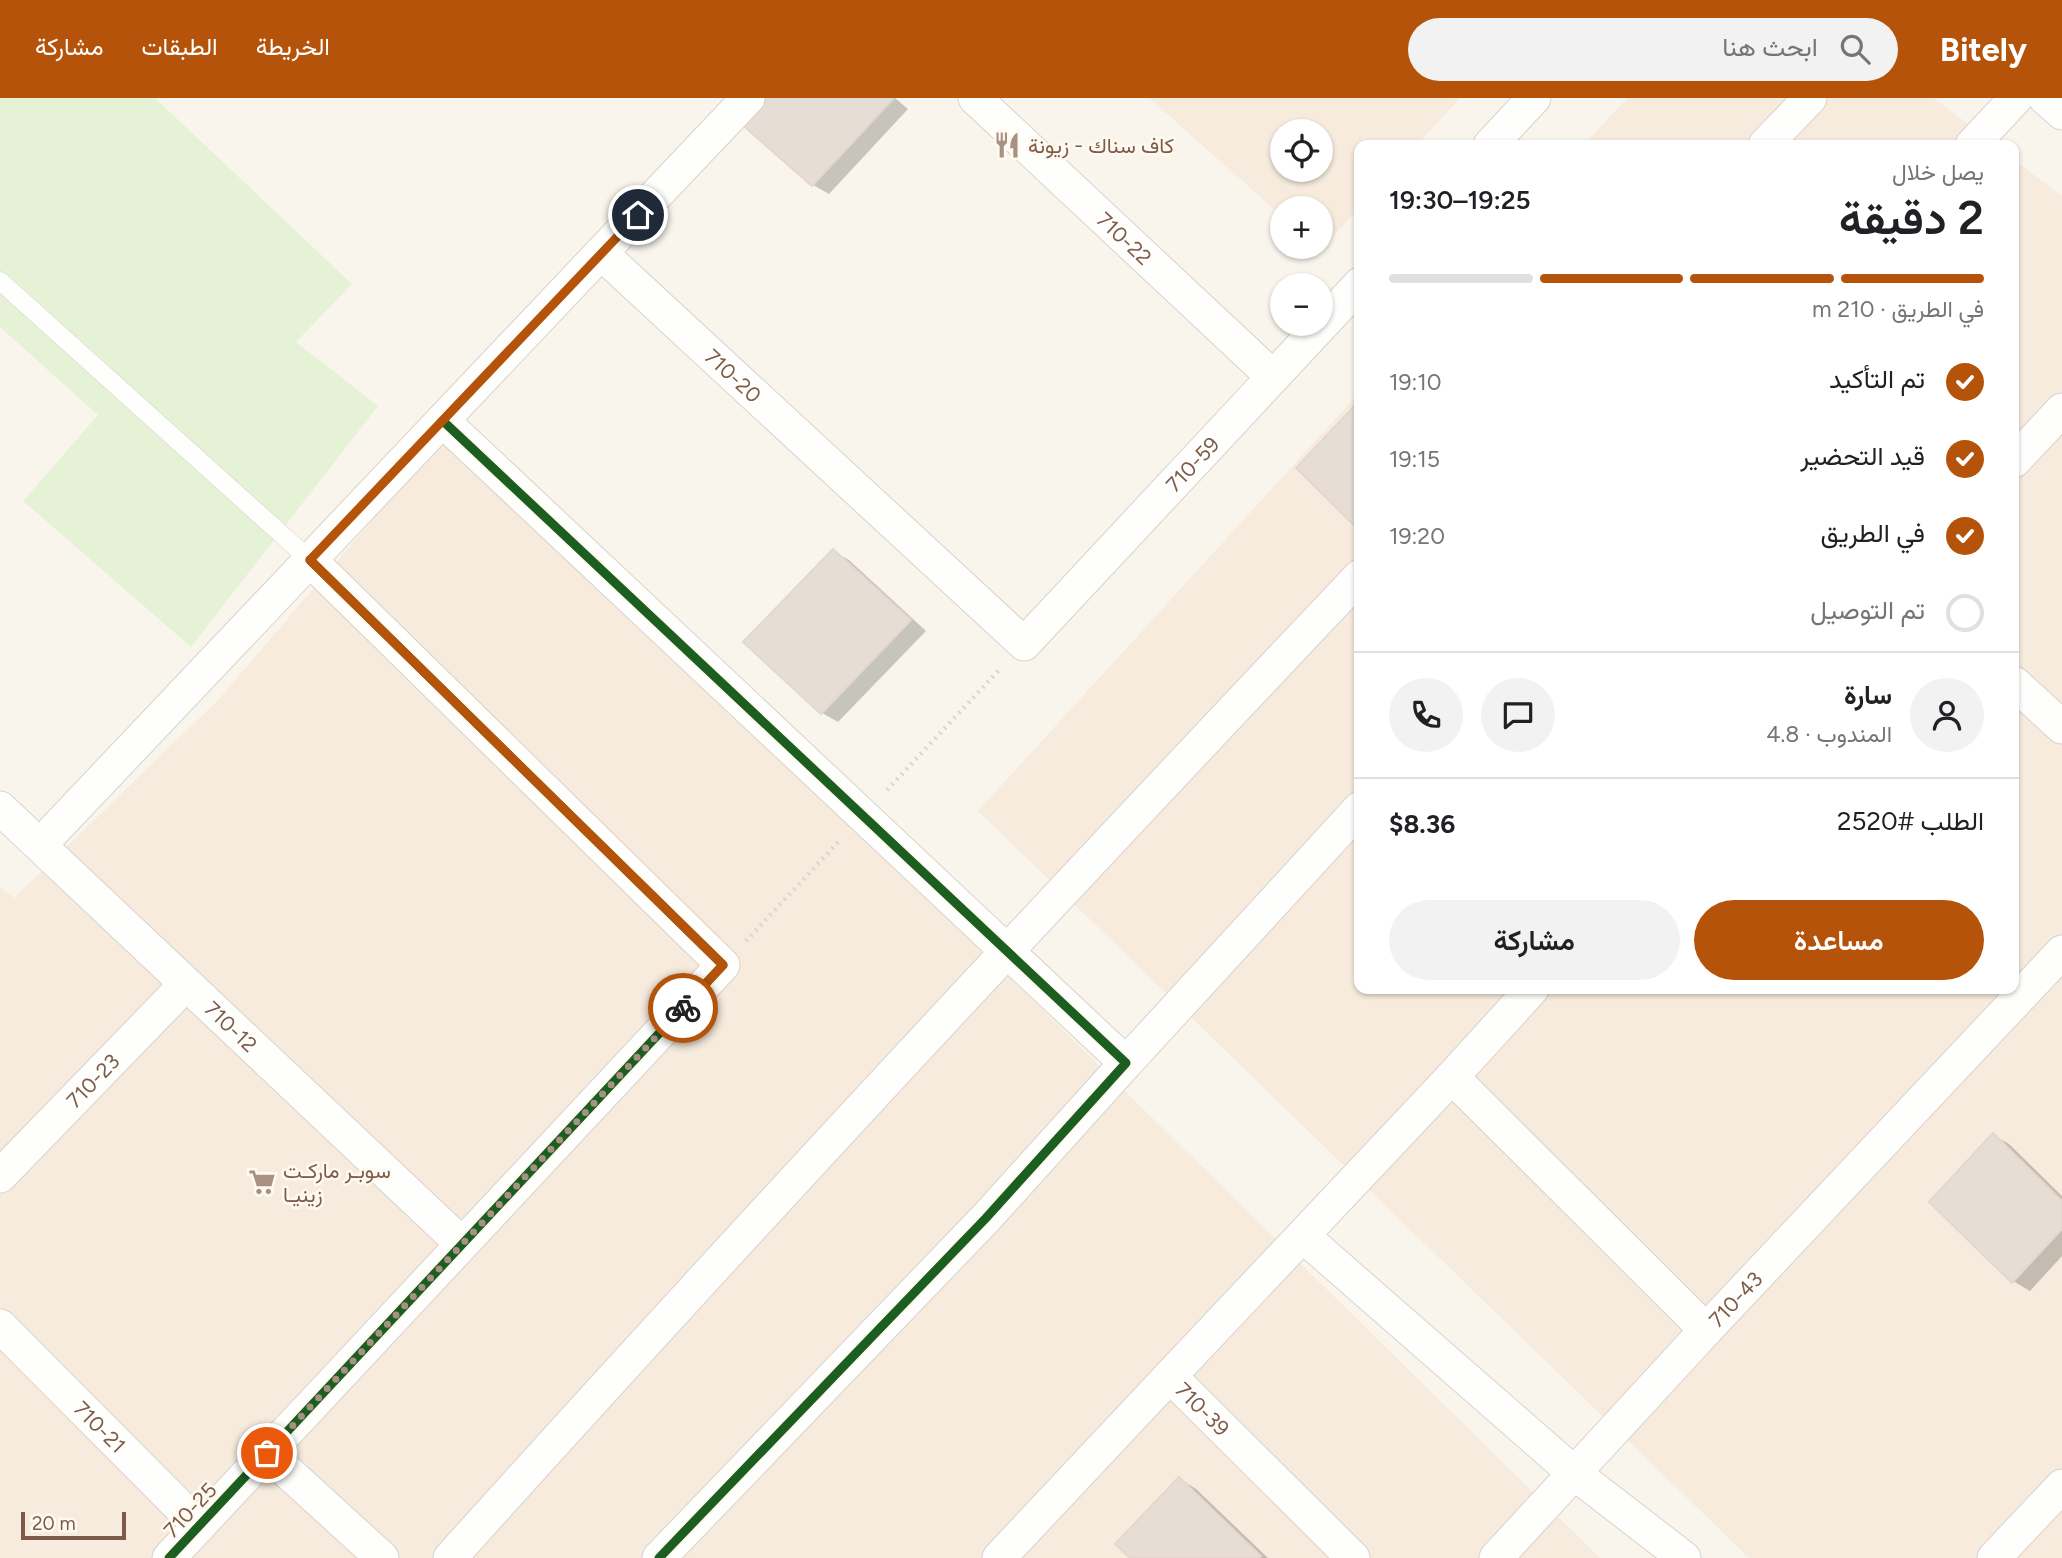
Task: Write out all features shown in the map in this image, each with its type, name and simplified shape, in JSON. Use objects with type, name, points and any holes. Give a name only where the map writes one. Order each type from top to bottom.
[{"type":"street","points":[[40,845],[748,98]]},
{"type":"street","name":"710-22","points":[[975,98],[1273,377]]},
{"type":"street","points":[[1770,140],[1810,98]]},
{"type":"street","points":[[1977,140],[2016,98]]},
{"type":"street","points":[[2045,98],[2062,113]]},
{"type":"street","points":[[1494,140],[1521,103]]},
{"type":"street","name":"710-20","points":[[601,253],[1024,643]]},
{"type":"street","name":"710-59","points":[[1024,643],[1354,290]]},
{"type":"street","points":[[2019,456],[2062,410]]},
{"type":"street","points":[[443,421],[1126,1063]]},
{"type":"street","name":"710-25","points":[[169,1558],[723,965],[310,560]]},
{"type":"street","points":[[450,1558],[711,1268],[1006,950],[1354,582]]},
{"type":"street","points":[[2019,688],[2062,727]]},
{"type":"street","name":"710-12","points":[[0,808],[462,1244]]},
{"type":"street","points":[[659,1558],[986,1218],[1354,815]]},
{"type":"street","name":"710-43","points":[[1452,1077],[1706,1330],[2062,952]]},
{"type":"street","name":"710-23","points":[[0,1176],[186,984]]},
{"type":"street","points":[[1170,1376],[1527,994]]},
{"type":"street","points":[[1303,1236],[1574,1473],[1684,1558]]},
{"type":"street","name":"710-21","points":[[0,1326],[199,1526]]},
{"type":"street","points":[[1496,1558],[1706,1330]]},
{"type":"street","name":"710-39","points":[[999,1558],[1170,1376],[1353,1558]]},
{"type":"street","points":[[267,1453],[382,1558]]},
{"type":"street","points":[[1994,1558],[2062,1486]]},
{"type":"lane","points":[[0,281],[310,560]]},
{"type":"shaded area","points":[[1149,98],[1460,98],[1422,140],[1354,140],[1354,213],[1333,236],[1333,196],[1270,196],[1270,205]]},
{"type":"shaded area","points":[[1627,98],[1934,98],[1989,140],[1589,140]]},
{"type":"shaded area","points":[[2019,164],[2062,196],[2062,1558],[1749,1558],[978,811],[1354,399],[1354,994],[2019,994]]},
{"type":"shaded area","points":[[451,428],[1600,1558],[0,1558],[0,886],[14,898],[219,699]]},
{"type":"green space","points":[[0,98],[155,98],[352,284],[296,342],[378,406],[191,647],[23,501],[98,415],[0,327]]},
{"type":"building","points":[[760,98],[893,99],[812,186],[738,121]]},
{"type":"building","points":[[1354,406],[1354,525],[1296,468]]},
{"type":"building","points":[[833,549],[911,620],[821,714],[743,642]]},
{"type":"building","points":[[1993,1133],[2062,1201],[2062,1229],[2012,1283],[1929,1202]]},
{"type":"building","points":[[1179,1477],[1261,1556],[1130,1558],[1115,1544]]},
{"type":"cycle path","points":[[443,421],[1126,1063],[986,1218],[659,1558]]},
{"type":"cycle path","points":[[169,1558],[723,965],[310,560]]},
{"type":"way so far","points":[[267,1453],[683,1008]]},
{"type":"place","name":"كاف سناك - زيونة","points":[[1007,145]]},
{"type":"place","name":"سوبـر ماركـت زينيـا","points":[[262,1182]]},
{"type":"route","points":[[638,215],[310,560],[723,965],[683,1008]]}]
